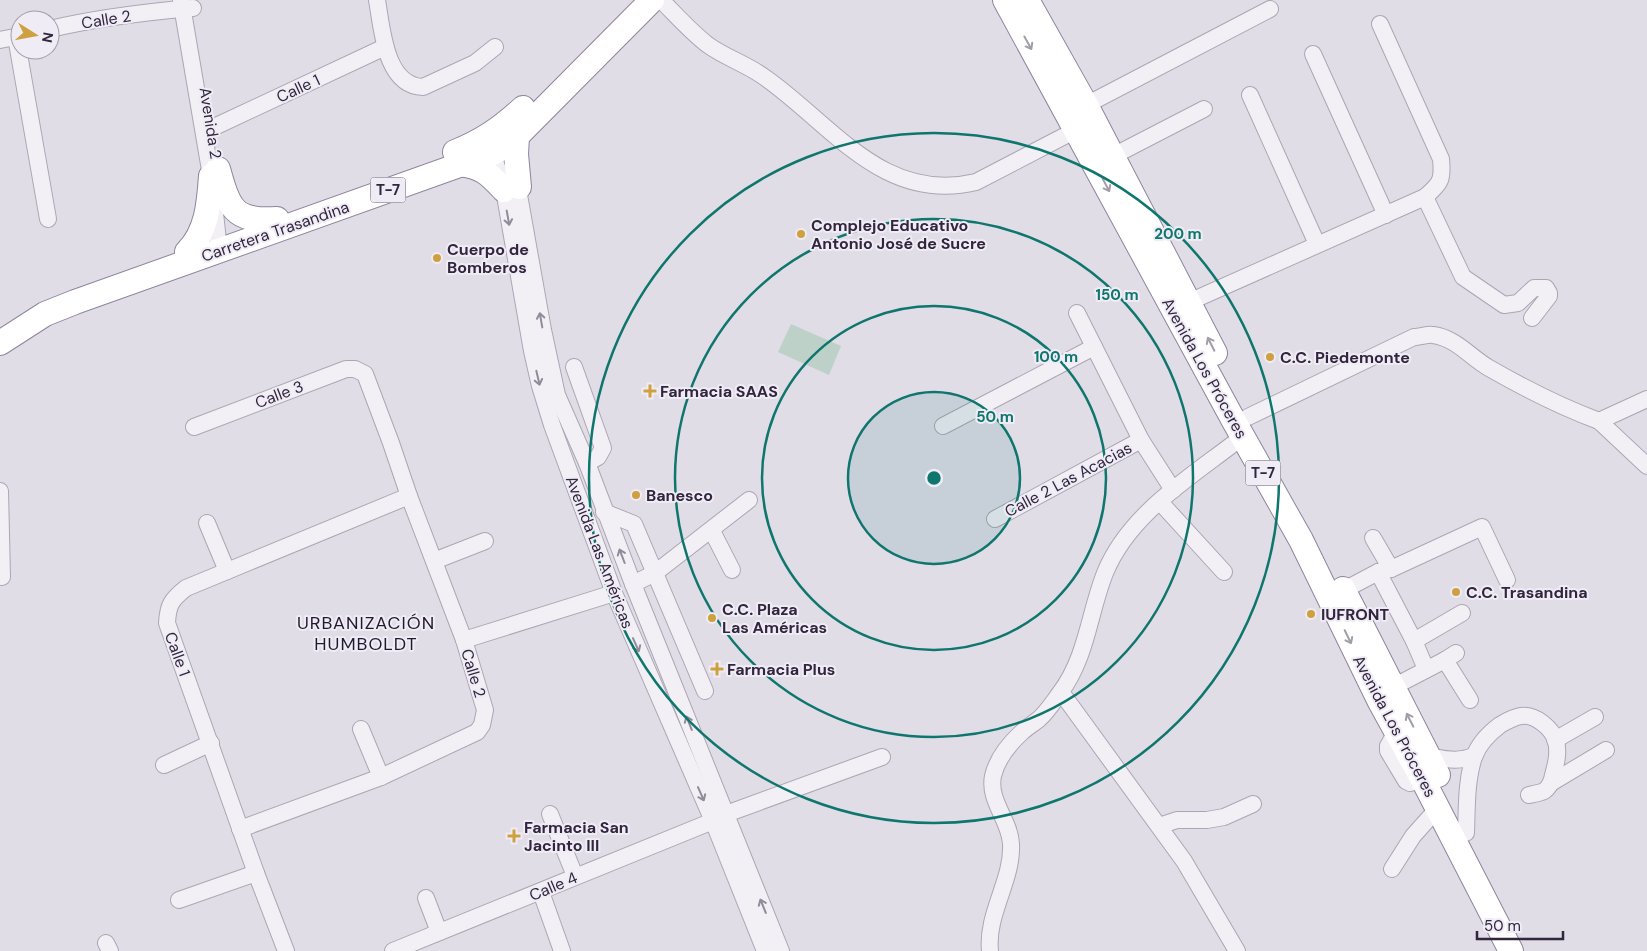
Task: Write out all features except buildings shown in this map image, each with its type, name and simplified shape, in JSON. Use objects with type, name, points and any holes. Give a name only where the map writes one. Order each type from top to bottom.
[{"type":"highway","name":"Carretera Trasandina","points":[[74,302],[136,271],[187,252],[224,244],[278,219],[460,150],[501,140],[554,81],[636,0]]},
{"type":"highway","name":"Carretera Trasandina","points":[[0,343],[45,314],[74,302],[224,244],[460,164],[501,140],[652,0]]},
{"type":"highway","name":"Avenida Los Próceres","points":[[1005,0],[1301,540],[1396,732],[1438,808],[1511,951]]},
{"type":"highway","name":"Avenida Los Próceres","points":[[1027,0],[1086,105],[1189,302],[1239,428],[1344,590],[1526,951]]},
{"type":"highway","points":[[460,164],[480,168],[511,188],[516,154],[501,140]]},
{"type":"highway","points":[[214,172],[236,211],[251,219],[278,219]]},
{"type":"highway","points":[[187,252],[200,235],[206,217],[214,172]]},
{"type":"street","points":[[377,0],[385,47],[396,72],[406,83],[414,87],[423,87],[475,62],[496,47]]},
{"type":"street","points":[[661,0],[708,45],[766,77],[859,156],[884,171],[903,179],[943,187],[976,182],[1076,130]]},
{"type":"street","points":[[187,4],[214,172]]},
{"type":"street","name":"Calle 2","points":[[60,27],[187,4]]},
{"type":"street","name":"Avenida 2","points":[[187,4],[212,128],[214,172],[224,244]]},
{"type":"street","points":[[1086,105],[1270,9]]},
{"type":"street","points":[[1189,302],[1425,197],[1439,185],[1442,175],[1441,159],[1380,24]]},
{"type":"street","name":"Calle 1","points":[[212,128],[385,47]]},
{"type":"street","points":[[1312,54],[1386,215]]},
{"type":"street","points":[[16,60],[48,219]]},
{"type":"street","points":[[1250,95],[1317,244]]},
{"type":"street","points":[[1113,156],[1204,109]]},
{"type":"street","name":"Avenida Las Américas","points":[[511,188],[557,395],[587,464],[604,512],[665,664],[765,951]]},
{"type":"street","name":"Avenida Las Américas","points":[[511,188],[532,351],[552,425],[614,594],[781,951]]},
{"type":"street","points":[[1425,197],[1462,277],[1504,305],[1518,303],[1534,288],[1546,288],[1548,290],[1549,296],[1532,318]]},
{"type":"street","points":[[1077,314],[1141,440],[1173,490]]},
{"type":"street","points":[[990,951],[991,925],[1009,863],[1011,846],[1009,832],[993,797],[993,777],[1001,754],[1021,733],[1039,719],[1061,692],[1080,657],[1104,575],[1114,552],[1130,530],[1239,428],[1414,337],[1433,335],[1459,344],[1486,366],[1540,395],[1576,413],[1599,421],[1647,466]]},
{"type":"street","points":[[943,426],[1094,347]]},
{"type":"street","points":[[574,367],[603,448],[598,457],[587,464]]},
{"type":"street","name":"Calle 3","points":[[194,427],[346,369],[355,368],[365,374]]},
{"type":"street","name":"Calle 2","points":[[240,829],[381,777],[477,732],[482,725],[485,710],[464,640],[408,496],[391,443],[365,374]]},
{"type":"street","points":[[1599,421],[1647,399]]},
{"type":"street","name":"Calle 2 Las Acacias","points":[[995,519],[1141,440]]},
{"type":"street","points":[[0,491],[2,577]]},
{"type":"street","name":"Calle 1","points":[[286,951],[256,873],[167,624],[168,609],[174,598],[186,588],[408,496]]},
{"type":"street","points":[[633,584],[655,573],[712,531],[749,500]]},
{"type":"street","points":[[1160,502],[1224,572]]},
{"type":"street","points":[[604,512],[634,524],[705,691]]},
{"type":"street","points":[[207,523],[227,571]]},
{"type":"street","points":[[1344,590],[1482,526],[1507,580]]},
{"type":"street","points":[[712,531],[732,570]]},
{"type":"street","points":[[1373,538],[1384,570],[1426,669]]},
{"type":"street","points":[[434,561],[485,541]]},
{"type":"street","points":[[464,640],[614,594]]},
{"type":"street","points":[[1414,641],[1462,613]]},
{"type":"street","points":[[665,664],[686,649]]},
{"type":"street","points":[[1393,687],[1450,657],[1470,700]]},
{"type":"street","points":[[1061,692],[1184,861],[1237,951]]},
{"type":"street","points":[[1466,832],[1469,777],[1475,755],[1482,741],[1491,731],[1504,722],[1521,716],[1540,721],[1548,729],[1556,740],[1557,761],[1551,783]]},
{"type":"street","points":[[1556,740],[1595,717]]},
{"type":"street","points":[[361,729],[381,777]]},
{"type":"street","points":[[164,765],[211,743]]},
{"type":"street","points":[[1529,795],[1544,792],[1551,783],[1606,750]]},
{"type":"street","points":[[1428,756],[1454,761],[1465,760],[1475,755]]},
{"type":"street","name":"Calle 4","points":[[393,951],[541,892],[575,876],[719,817],[882,757]]},
{"type":"street","points":[[1454,761],[1468,793]]},
{"type":"street","points":[[1159,826],[1177,820],[1207,820],[1224,817],[1253,804]]},
{"type":"street","points":[[1392,869],[1413,836],[1438,808]]},
{"type":"street","points":[[550,814],[575,876]]},
{"type":"street","points":[[179,900],[256,873]]},
{"type":"street","points":[[541,892],[562,951]]},
{"type":"street","points":[[426,898],[439,932]]},
{"type":"green space","points":[[791,324],[841,346],[829,375],[778,352]]},
{"type":"place","name":"Complejo Educativo Antonio José de Sucre","points":[[801,234]]},
{"type":"place","name":"Cuerpo de Bomberos","points":[[437,258]]},
{"type":"place","name":"C.C. Piedemonte","points":[[1270,357]]},
{"type":"place","name":"Farmacia SAAS","points":[[650,391]]},
{"type":"place","name":"Banesco","points":[[636,495]]},
{"type":"place","name":"C.C. Trasandina","points":[[1456,592]]},
{"type":"place","name":"IUFRONT","points":[[1311,614]]},
{"type":"place","name":"C.C. Plaza Las Américas","points":[[712,618]]},
{"type":"place","name":"Farmacia Plus","points":[[717,669]]},
{"type":"place","name":"Farmacia San Jacinto III","points":[[514,836]]},
{"type":"district","name":"URBANIZACIÓN HUMBOLDT","points":[[366,633]]}]
